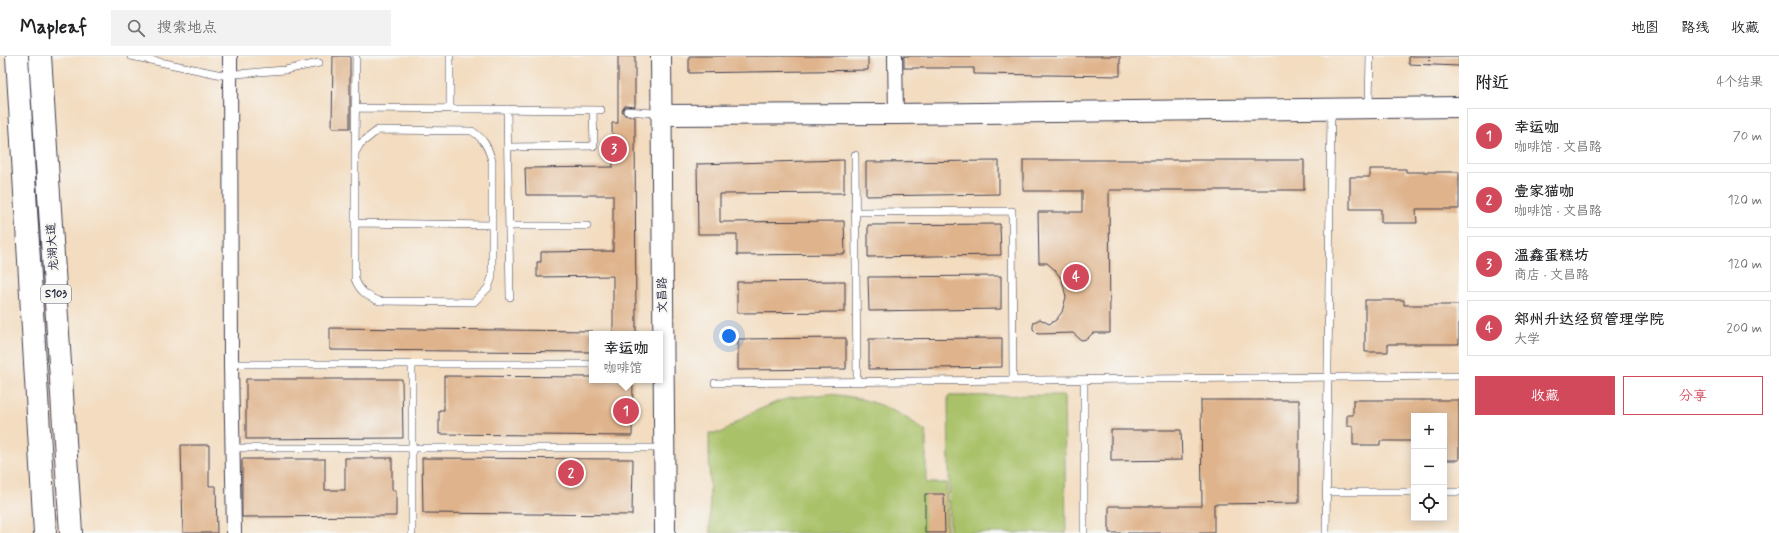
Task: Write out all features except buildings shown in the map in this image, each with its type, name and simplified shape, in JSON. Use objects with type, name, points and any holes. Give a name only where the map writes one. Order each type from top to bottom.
[{"type":"highway","name":"龙湖大道","points":[[16,56],[45,533]]},
{"type":"highway","name":"龙湖大道","points":[[40,56],[71,533]]},
{"type":"street","points":[[230,56],[231,364],[234,533]]},
{"type":"street","name":"文昌路","points":[[661,56],[657,114],[661,331]]},
{"type":"street","points":[[895,56],[896,114]]},
{"type":"street","points":[[657,114],[896,114],[1459,108]]},
{"type":"street","name":"文昌路","points":[[662,383],[665,533]]},
{"type":"lane","points":[[130,56],[222,75],[285,70],[320,63]]},
{"type":"lane","points":[[355,153],[360,144],[378,130],[472,131],[479,136],[487,146],[492,161],[492,277],[488,288],[474,302],[379,301],[368,297],[359,289],[355,279],[355,153],[356,56]]},
{"type":"lane","points":[[450,56],[450,109]]},
{"type":"lane","points":[[1369,104],[1370,56]]},
{"type":"lane","points":[[356,108],[597,110],[594,146],[508,147]]},
{"type":"lane","points":[[507,109],[510,297]]},
{"type":"lane","points":[[1326,533],[1330,109]]},
{"type":"lane","points":[[627,111],[657,114]]},
{"type":"lane","points":[[855,155],[857,381]]},
{"type":"lane","points":[[856,212],[1012,211],[1013,380]]},
{"type":"lane","points":[[355,223],[492,225]]},
{"type":"lane","points":[[509,226],[587,226]]},
{"type":"lane","points":[[231,364],[589,364]]},
{"type":"lane","points":[[412,364],[412,533]]},
{"type":"lane","points":[[715,382],[1459,376]]},
{"type":"lane","points":[[1084,380],[1084,533]]},
{"type":"lane","points":[[233,448],[664,448]]},
{"type":"lane","points":[[1326,492],[1411,492]]},
{"type":"lane","points":[[1447,492],[1459,492]]},
{"type":"path","points":[[1429,56],[1429,65]]},
{"type":"green space","points":[[828,394],[855,398],[880,405],[904,416],[926,432],[926,483],[947,483],[947,533],[710,533],[709,433],[721,433],[749,414],[779,401],[795,397]]},
{"type":"green space","points":[[1064,395],[1066,533],[950,533],[948,396]]},
{"type":"place","name":"温鑫蛋糕坊","points":[[614,149]]},
{"type":"place","name":"郑州升达经贸管理学院","points":[[1076,277]]},
{"type":"place","name":"幸运咖","points":[[626,411]]},
{"type":"place","name":"壹家猫咖","points":[[571,473]]}]
